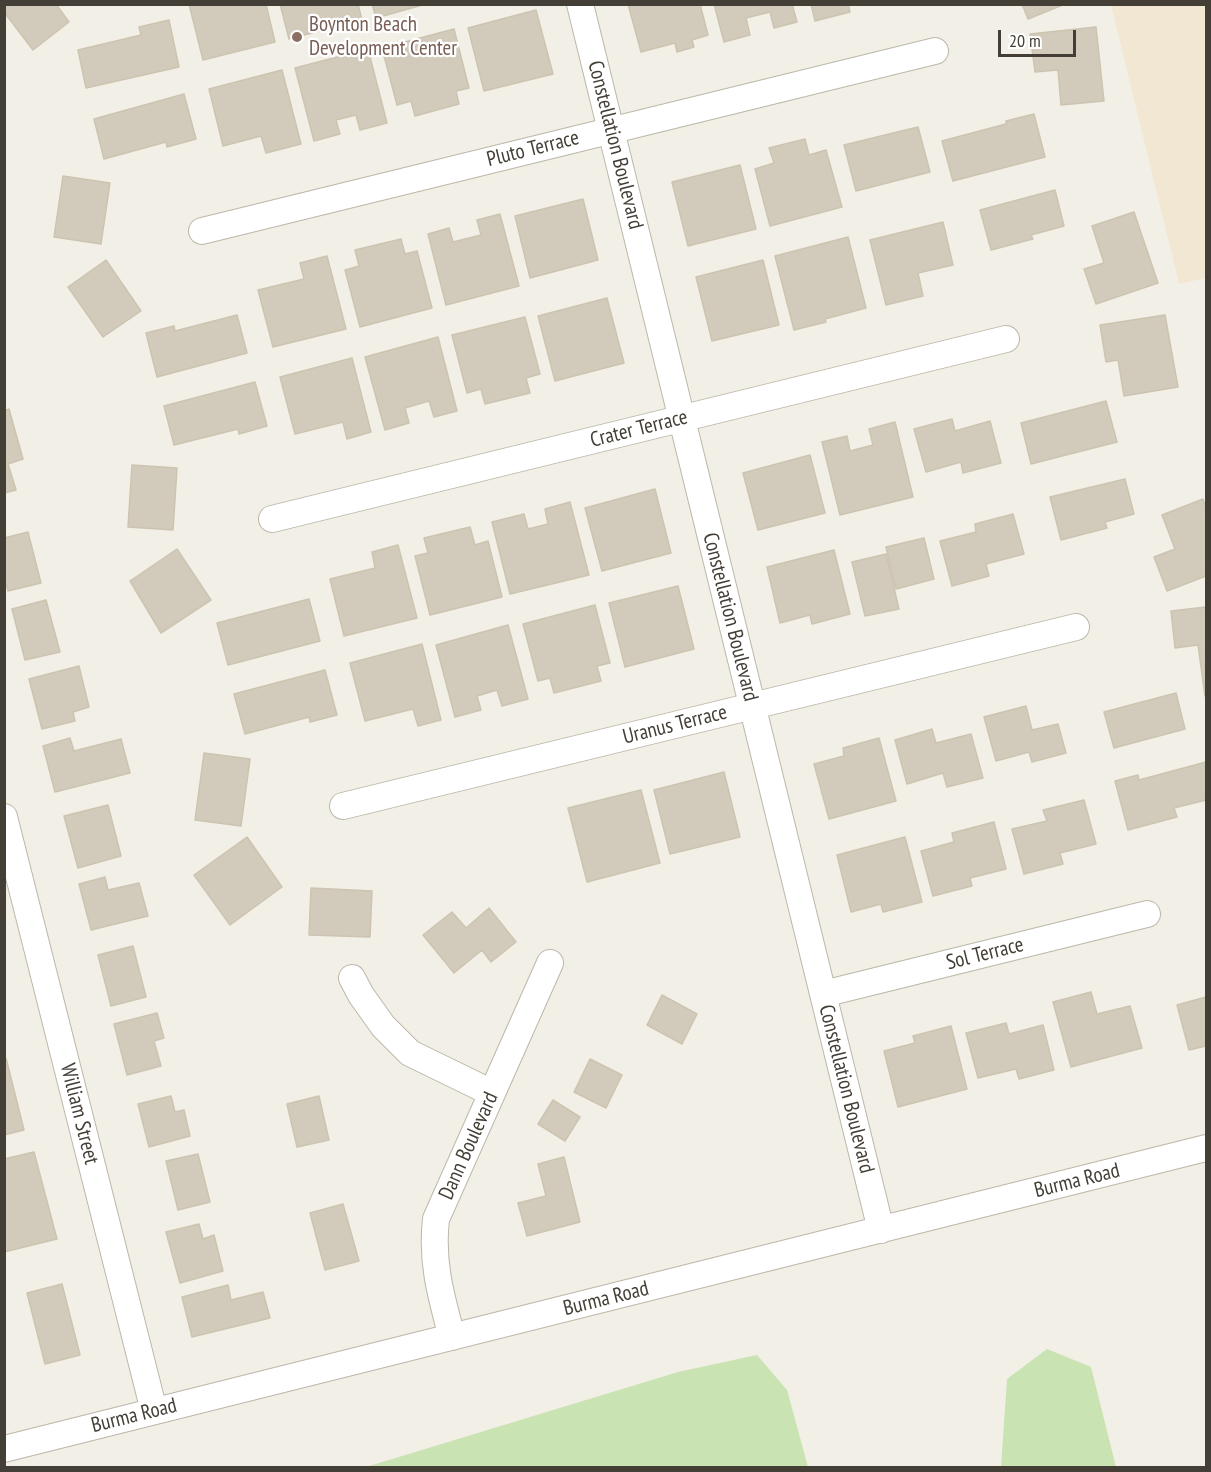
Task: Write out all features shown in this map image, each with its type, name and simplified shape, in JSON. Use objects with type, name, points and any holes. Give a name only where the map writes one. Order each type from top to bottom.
[{"type":"street","name":"Constellation Boulevard","points":[[580,4],[881,1230]]},
{"type":"street","name":"Pluto Terrace","points":[[202,231],[935,51]]},
{"type":"street","name":"Crater Terrace","points":[[272,519],[1005,339]]},
{"type":"street","name":"Uranus Terrace","points":[[343,806],[1076,627]]},
{"type":"street","name":"William Street","points":[[4,817],[11,872],[154,1411]]},
{"type":"street","name":"Sol Terrace","points":[[823,994],[1147,914]]},
{"type":"street","name":"Dann Boulevard","points":[[452,1337],[436,1278],[434,1238],[436,1219],[550,963]]},
{"type":"street","points":[[352,978],[383,1026],[410,1053],[492,1093]]},
{"type":"street","name":"Burma Road","points":[[4,1449],[1206,1148]]},
{"type":"shaded area","points":[[1111,5],[1206,5],[1206,278],[1179,284]]},
{"type":"green space","points":[[1047,1349],[1091,1367],[1116,1467],[1001,1467],[1007,1379]]},
{"type":"green space","points":[[757,1355],[787,1390],[808,1467],[366,1467],[678,1372]]},
{"type":"building","points":[[4,4],[56,4],[69,22],[33,50],[4,12]]},
{"type":"building","points":[[189,4],[266,4],[275,42],[203,60]]},
{"type":"building","points":[[280,4],[358,4],[362,20],[289,39]]},
{"type":"building","points":[[372,4],[426,4],[376,18]]},
{"type":"building","points":[[628,4],[700,4],[708,35],[692,40],[694,47],[677,52],[675,43],[641,52]]},
{"type":"building","points":[[714,4],[792,4],[797,22],[774,28],[770,12],[746,18],[750,35],[724,42]]},
{"type":"building","points":[[811,4],[848,4],[850,12],[815,21]]},
{"type":"building","points":[[1022,4],[1065,4],[1028,19]]},
{"type":"building","points":[[536,10],[553,74],[484,91],[468,28]]},
{"type":"building","points":[[169,20],[179,67],[86,88],[78,50],[141,35],[139,27]]},
{"type":"building","points":[[1096,27],[1104,101],[1061,105],[1058,70],[1035,72],[1030,34]]},
{"type":"building","points":[[454,29],[469,88],[456,91],[459,104],[415,116],[411,101],[397,105],[382,48]]},
{"type":"building","points":[[368,49],[387,123],[360,130],[356,115],[336,120],[340,134],[314,141],[295,68]]},
{"type":"building","points":[[282,70],[301,144],[266,153],[261,136],[223,146],[209,89]]},
{"type":"building","points":[[184,94],[196,139],[167,147],[166,142],[104,159],[94,119]]},
{"type":"building","points":[[1034,114],[1045,157],[953,181],[942,141]]},
{"type":"building","points":[[918,127],[930,172],[856,191],[844,145]]},
{"type":"building","points":[[805,139],[809,155],[826,150],[842,207],[770,226],[755,169],[774,163],[769,148]]},
{"type":"building","points":[[740,165],[756,229],[688,246],[672,182]]},
{"type":"building","points":[[63,176],[110,183],[101,244],[54,237]]},
{"type":"building","points":[[1055,190],[1064,226],[1031,235],[1033,239],[991,250],[980,210]]},
{"type":"building","points":[[583,199],[598,260],[530,278],[515,216]]},
{"type":"building","points":[[1134,212],[1158,283],[1096,304],[1084,269],[1104,263],[1092,226]]},
{"type":"building","points":[[500,214],[519,286],[446,305],[428,234],[449,228],[453,242],[481,235],[477,220]]},
{"type":"building","points":[[943,222],[953,265],[918,273],[923,296],[886,305],[870,240]]},
{"type":"building","points":[[848,237],[866,308],[794,330],[775,256]]},
{"type":"building","points":[[401,239],[405,254],[417,251],[432,308],[360,327],[345,270],[359,266],[355,250]]},
{"type":"building","points":[[327,256],[346,329],[273,347],[258,290],[304,279],[300,263]]},
{"type":"building","points":[[106,260],[141,311],[103,337],[68,287]]},
{"type":"building","points":[[763,260],[779,325],[712,341],[696,277]]},
{"type":"building","points":[[607,298],[624,363],[555,381],[538,316]]},
{"type":"building","points":[[237,315],[247,353],[157,377],[146,333],[174,326],[175,331]]},
{"type":"building","points":[[1165,315],[1178,387],[1124,396],[1118,360],[1106,362],[1100,325]]},
{"type":"building","points":[[525,317],[540,374],[526,378],[530,393],[485,404],[481,389],[467,393],[452,335]]},
{"type":"building","points":[[438,337],[457,411],[434,417],[429,401],[405,408],[409,423],[385,430],[365,357]]},
{"type":"building","points":[[352,358],[371,432],[347,439],[343,422],[295,434],[280,377]]},
{"type":"building","points":[[255,382],[267,426],[239,434],[238,429],[174,445],[164,406]]},
{"type":"building","points":[[1106,401],[1117,442],[1031,464],[1021,423]]},
{"type":"building","points":[[9,409],[23,459],[8,464],[16,490],[4,493],[4,411]]},
{"type":"building","points":[[952,419],[955,431],[990,421],[1001,463],[963,473],[961,462],[926,472],[914,429]]},
{"type":"building","points":[[895,422],[913,497],[840,515],[822,442],[847,436],[850,451],[873,445],[869,429]]},
{"type":"building","points":[[810,455],[825,513],[758,530],[743,473]]},
{"type":"building","points":[[132,465],[177,468],[173,530],[128,527]]},
{"type":"building","points":[[1125,479],[1134,514],[1105,522],[1107,528],[1061,540],[1050,497]]},
{"type":"building","points":[[655,489],[671,553],[602,571],[585,508]]},
{"type":"building","points":[[1203,499],[1206,508],[1206,576],[1167,591],[1154,557],[1175,549],[1162,515]]},
{"type":"building","points":[[570,502],[589,575],[510,594],[492,522],[524,514],[528,529],[548,524],[545,509]]},
{"type":"building","points":[[1013,514],[1024,554],[986,564],[989,576],[952,586],[940,541],[976,532],[975,524]]},
{"type":"building","points":[[470,527],[475,545],[488,541],[502,597],[430,615],[415,556],[428,553],[424,538]]},
{"type":"building","points":[[28,532],[41,583],[8,591],[4,577],[4,538]]},
{"type":"building","points":[[924,538],[934,579],[896,589],[886,547]]},
{"type":"building","points":[[398,545],[417,618],[344,636],[330,579],[375,568],[372,552]]},
{"type":"building","points":[[177,549],[211,600],[161,633],[130,581]]},
{"type":"building","points":[[834,550],[850,614],[812,624],[810,615],[780,623],[767,567]]},
{"type":"building","points":[[886,554],[899,609],[865,616],[852,562]]},
{"type":"building","points":[[678,586],[694,649],[625,667],[609,603]]},
{"type":"building","points":[[309,599],[320,641],[228,665],[217,623]]},
{"type":"building","points":[[46,600],[60,652],[25,660],[12,609]]},
{"type":"building","points":[[595,605],[610,663],[597,666],[601,681],[554,693],[550,678],[538,681],[523,624]]},
{"type":"building","points":[[1206,607],[1205,696],[1198,645],[1175,648],[1171,611]]},
{"type":"building","points":[[508,625],[528,699],[502,706],[497,690],[477,696],[481,710],[455,717],[436,645]]},
{"type":"building","points":[[422,644],[441,720],[418,726],[413,709],[365,721],[350,663]]},
{"type":"building","points":[[79,666],[89,707],[73,712],[75,721],[42,729],[29,679]]},
{"type":"building","points":[[325,670],[337,715],[310,722],[309,717],[245,734],[234,694]]},
{"type":"building","points":[[1176,693],[1185,729],[1114,748],[1104,712]]},
{"type":"building","points":[[1026,706],[1032,730],[1058,724],[1066,753],[1032,762],[1029,752],[996,761],[984,717]]},
{"type":"building","points":[[932,729],[936,743],[971,734],[983,778],[947,787],[943,773],[907,784],[895,740]]},
{"type":"building","points":[[70,738],[74,751],[121,739],[130,773],[55,792],[43,746]]},
{"type":"building","points":[[879,738],[896,801],[829,819],[814,764],[844,756],[843,748]]},
{"type":"building","points":[[204,753],[250,759],[241,826],[195,820]]},
{"type":"building","points":[[1206,762],[1206,800],[1174,808],[1177,817],[1128,830],[1115,781],[1138,775],[1139,780]]},
{"type":"building","points":[[724,772],[740,837],[670,854],[654,790]]},
{"type":"building","points":[[641,790],[660,863],[587,882],[568,808]]},
{"type":"building","points":[[1084,800],[1096,844],[1060,853],[1063,864],[1024,874],[1012,829],[1047,821],[1043,810]]},
{"type":"building","points":[[108,805],[121,856],[78,868],[64,816]]},
{"type":"building","points":[[994,822],[1006,869],[970,878],[972,886],[933,896],[921,851],[954,842],[952,833]]},
{"type":"building","points":[[247,837],[282,887],[230,925],[194,875]]},
{"type":"building","points":[[905,837],[922,902],[883,912],[881,904],[851,912],[837,855]]},
{"type":"building","points":[[105,877],[108,890],[139,883],[148,916],[91,930],[79,884]]},
{"type":"building","points":[[311,888],[372,891],[370,937],[309,935]]},
{"type":"building","points":[[489,908],[516,942],[491,962],[482,950],[454,973],[423,935],[452,912],[466,928]]},
{"type":"building","points":[[133,946],[146,997],[111,1006],[98,955]]},
{"type":"building","points":[[1091,992],[1097,1014],[1130,1006],[1142,1048],[1071,1067],[1053,1002]]},
{"type":"building","points":[[662,995],[697,1014],[682,1044],[647,1025]]},
{"type":"building","points":[[1206,997],[1206,1046],[1189,1050],[1177,1005]]},
{"type":"building","points":[[157,1013],[164,1038],[154,1041],[161,1066],[127,1075],[114,1024]]},
{"type":"building","points":[[1006,1023],[1009,1034],[1043,1025],[1054,1070],[1019,1079],[1016,1069],[978,1078],[966,1033]]},
{"type":"building","points":[[951,1026],[967,1089],[898,1107],[884,1051],[915,1043],[913,1036]]},
{"type":"building","points":[[4,1058],[6,1058],[24,1130],[4,1135]]},
{"type":"building","points":[[590,1059],[622,1075],[606,1108],[574,1092]]},
{"type":"building","points":[[171,1096],[175,1112],[184,1110],[190,1136],[149,1147],[138,1104]]},
{"type":"building","points":[[319,1096],[329,1140],[297,1147],[287,1104]]},
{"type":"building","points":[[553,1100],[580,1117],[565,1141],[538,1124]]},
{"type":"building","points":[[34,1152],[57,1239],[4,1252],[4,1159]]},
{"type":"building","points":[[198,1154],[210,1202],[178,1210],[166,1161]]},
{"type":"building","points":[[564,1157],[580,1222],[527,1236],[518,1203],[546,1196],[538,1164]]},
{"type":"building","points":[[343,1204],[359,1261],[325,1270],[310,1213]]},
{"type":"building","points":[[199,1224],[203,1239],[214,1235],[223,1271],[180,1283],[166,1232]]},
{"type":"building","points":[[62,1284],[80,1355],[45,1364],[27,1293]]},
{"type":"building","points":[[228,1285],[231,1300],[263,1292],[270,1318],[192,1337],[182,1297]]},
{"type":"place","name":"Boynton Beach Development Center","points":[[297,37]]}]
